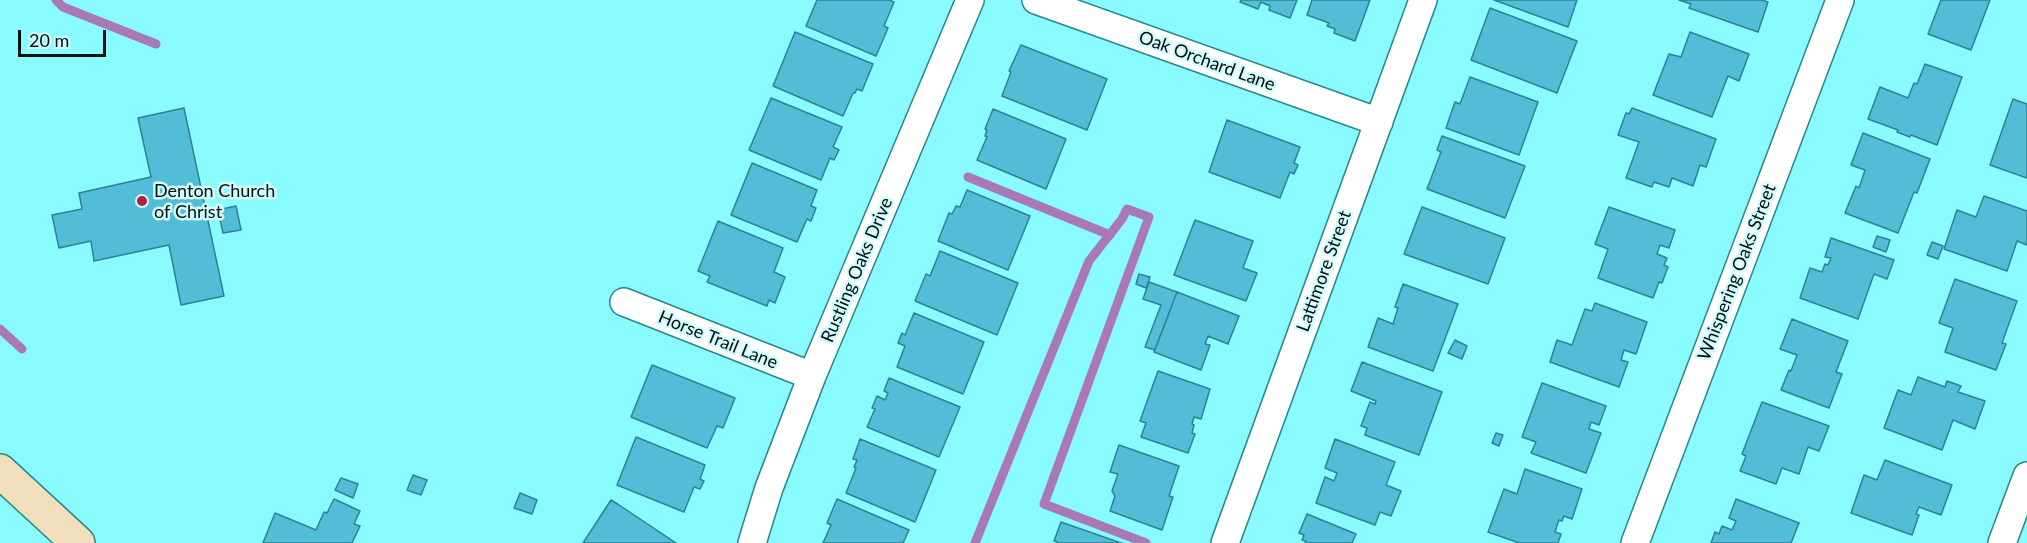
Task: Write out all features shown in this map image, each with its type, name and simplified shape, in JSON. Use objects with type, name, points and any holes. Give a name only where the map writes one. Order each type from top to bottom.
[{"type":"street","name":"Rustling Oaks Drive","points":[[752,543],[769,488],[812,376],[970,0]]},
{"type":"street","name":"Oak Orchard Lane","points":[[1036,0],[1379,122]]},
{"type":"street","name":"Lattimore Street","points":[[1225,543],[1423,0]]},
{"type":"street","name":"Whispering Oaks Street","points":[[1635,543],[1840,0]]},
{"type":"street","name":"Horse Trail Lane","points":[[624,303],[812,376]]},
{"type":"street","points":[[0,471],[78,543]]},
{"type":"street","points":[[2011,540],[2027,476]]},
{"type":"building","points":[[817,0],[889,0],[894,2],[884,26],[888,28],[876,56],[806,26]]},
{"type":"building","points":[[1241,0],[1297,0],[1290,18],[1269,10],[1270,6],[1261,2],[1258,9],[1240,2]]},
{"type":"building","points":[[1312,0],[1370,0],[1355,41],[1334,33],[1335,29],[1327,26],[1329,23],[1307,15]]},
{"type":"building","points":[[1494,0],[1577,0],[1568,27]]},
{"type":"building","points":[[1679,0],[1762,0],[1768,2],[1758,32],[1689,8],[1691,4]]},
{"type":"building","points":[[1941,0],[1990,0],[1971,50],[1928,34]]},
{"type":"building","points":[[1490,8],[1577,41],[1557,93],[1471,60]]},
{"type":"building","points":[[795,32],[873,64],[862,91],[857,89],[853,93],[843,116],[773,86]]},
{"type":"building","points":[[1690,32],[1749,54],[1739,81],[1728,76],[1712,117],[1653,95],[1669,54],[1681,57]]},
{"type":"building","points":[[1021,45],[1107,79],[1087,130],[1002,96],[1011,72],[1009,71]]},
{"type":"building","points":[[1925,64],[1962,77],[1937,145],[1911,135],[1910,137],[1868,119],[1880,87],[1908,98]]},
{"type":"building","points":[[1470,77],[1538,102],[1519,155],[1446,128],[1455,102],[1460,104]]},
{"type":"building","points":[[771,98],[842,127],[833,147],[839,150],[834,160],[830,158],[821,180],[749,150]]},
{"type":"building","points":[[2013,99],[2027,104],[2027,178],[1990,165]]},
{"type":"building","name":"Denton Church of Christ","points":[[184,108],[224,296],[181,305],[169,245],[94,261],[91,241],[59,248],[52,215],[82,209],[79,193],[151,177],[138,118]]},
{"type":"building","points":[[1632,108],[1716,139],[1706,167],[1700,165],[1693,186],[1672,178],[1669,187],[1654,182],[1652,187],[1626,178],[1639,142],[1618,135],[1626,113],[1629,114]]},
{"type":"building","points":[[993,109],[1066,139],[1046,189],[977,160],[987,137],[985,129]]},
{"type":"building","points":[[1227,120],[1300,147],[1294,163],[1298,165],[1294,174],[1290,172],[1280,198],[1209,172]]},
{"type":"building","points":[[1863,133],[1930,159],[1898,233],[1845,213],[1856,186],[1859,188],[1865,170],[1851,165]]},
{"type":"building","points":[[1442,136],[1525,166],[1505,218],[1427,189],[1441,152],[1437,150]]},
{"type":"building","points":[[752,163],[817,190],[811,206],[816,208],[811,221],[807,219],[797,242],[731,215]]},
{"type":"building","points":[[967,190],[1030,216],[1008,270],[938,241],[949,213],[952,214],[956,206],[960,207]]},
{"type":"building","points":[[1984,196],[2027,211],[2027,245],[2017,241],[2007,271],[1944,249],[1957,210],[1976,217]]},
{"type":"building","points":[[236,206],[241,230],[223,233],[218,210]]},
{"type":"building","points":[[1422,207],[1505,238],[1488,284],[1404,254]]},
{"type":"building","points":[[1609,207],[1675,230],[1669,248],[1660,245],[1657,254],[1667,258],[1664,265],[1668,267],[1653,298],[1598,278],[1608,249],[1595,244]]},
{"type":"building","points":[[1195,220],[1253,241],[1243,268],[1257,273],[1246,301],[1174,275]]},
{"type":"building","points":[[718,221],[783,248],[774,272],[785,277],[775,303],[769,300],[767,306],[707,282],[710,276],[698,271]]},
{"type":"building","points":[[1877,236],[1890,240],[1886,252],[1873,247]]},
{"type":"building","points":[[1831,238],[1894,260],[1887,279],[1874,274],[1858,319],[1800,298],[1810,268],[1822,272],[1825,264],[1828,265],[1831,258],[1825,257]]},
{"type":"building","points":[[1932,242],[1943,246],[1938,259],[1927,255]]},
{"type":"building","points":[[940,251],[1018,283],[997,335],[915,301],[926,274],[930,276]]},
{"type":"building","points":[[1139,274],[1150,277],[1146,288],[1136,284]]},
{"type":"building","points":[[1955,279],[2017,301],[2002,343],[2006,344],[1996,370],[1945,352],[1953,328],[1939,323]]},
{"type":"building","points":[[1149,282],[1177,292],[1155,350],[1145,347],[1161,305],[1143,299]]},
{"type":"building","points":[[1403,284],[1458,304],[1433,371],[1368,347],[1378,318],[1393,324],[1398,308],[1395,307]]},
{"type":"building","points":[[1177,292],[1239,316],[1228,344],[1208,336],[1205,344],[1210,345],[1201,370],[1154,352]]},
{"type":"building","points":[[1595,303],[1647,322],[1636,354],[1624,350],[1621,360],[1628,362],[1619,387],[1550,362],[1557,340],[1572,345],[1585,309],[1592,311]]},
{"type":"building","points":[[914,313],[984,342],[963,394],[897,367],[905,346],[898,343],[902,333],[905,335]]},
{"type":"building","points":[[1792,319],[1848,341],[1836,372],[1842,374],[1829,408],[1781,390],[1797,355],[1780,349]]},
{"type":"building","points":[[1455,340],[1467,346],[1462,359],[1448,353]]},
{"type":"building","points":[[1362,362],[1442,392],[1419,455],[1365,435],[1367,428],[1361,426],[1370,402],[1375,404],[1376,401],[1351,391]]},
{"type":"building","points":[[652,365],[735,398],[723,428],[717,426],[707,448],[631,417]]},
{"type":"building","points":[[1158,371],[1210,389],[1201,419],[1194,417],[1192,433],[1195,434],[1188,453],[1141,437],[1146,423],[1140,421]]},
{"type":"building","points":[[1918,377],[1945,387],[1947,381],[1961,386],[1958,392],[1985,401],[1975,429],[1953,420],[1942,450],[1884,428],[1898,390],[1911,395]]},
{"type":"building","points":[[889,378],[960,407],[939,457],[867,427],[875,409],[872,408],[877,396],[885,400],[888,393],[884,391]]},
{"type":"building","points":[[1542,383],[1606,406],[1599,425],[1591,422],[1589,429],[1601,433],[1586,473],[1531,453],[1536,442],[1522,437]]},
{"type":"building","points":[[1762,402],[1829,426],[1819,451],[1808,447],[1799,474],[1782,468],[1776,484],[1740,471],[1746,456],[1742,454]]},
{"type":"building","points":[[1496,433],[1503,435],[1499,446],[1492,443]]},
{"type":"building","points":[[636,437],[705,465],[700,479],[704,481],[700,489],[694,487],[684,512],[617,485]]},
{"type":"building","points":[[860,439],[936,470],[915,522],[846,493],[856,468],[854,467],[857,460],[853,459]]},
{"type":"building","points":[[1335,439],[1395,462],[1386,485],[1401,491],[1391,516],[1380,512],[1375,525],[1316,503],[1325,477],[1334,481],[1337,473],[1325,468]]},
{"type":"building","points":[[1119,445],[1179,466],[1169,496],[1173,497],[1162,530],[1110,511],[1115,496],[1112,491],[1118,474],[1110,472]]},
{"type":"building","points":[[1885,460],[1952,485],[1941,515],[1919,507],[1916,514],[1919,515],[1912,535],[1851,513],[1864,475],[1877,480]]},
{"type":"building","points":[[1525,469],[1582,489],[1572,519],[1564,516],[1562,521],[1559,520],[1555,532],[1561,534],[1558,543],[1519,543],[1488,532],[1504,489],[1517,494]]},
{"type":"building","points":[[413,475],[427,480],[421,495],[407,490]]},
{"type":"building","points":[[341,478],[358,484],[353,498],[335,490]]},
{"type":"building","points":[[520,493],[537,500],[532,514],[514,508]]},
{"type":"building","points":[[334,499],[360,511],[354,524],[360,526],[352,543],[263,543],[275,513],[316,530],[324,512],[327,513]]},
{"type":"building","points":[[837,499],[909,530],[903,543],[823,543],[831,525],[827,523]]},
{"type":"building","points":[[1736,499],[1799,523],[1791,543],[1711,543],[1715,532],[1719,534],[1722,526],[1732,530],[1736,521],[1729,518]]},
{"type":"building","points":[[611,500],[619,505],[676,543],[583,543]]},
{"type":"building","points":[[1307,514],[1356,534],[1352,543],[1305,543],[1306,541],[1302,540],[1304,535],[1299,533]]},
{"type":"building","points":[[1061,522],[1121,543],[1060,543],[1054,541]]},
{"type":"waterway","points":[[56,0],[63,7],[156,44]]},
{"type":"waterway","points":[[968,177],[1110,235]]},
{"type":"waterway","points":[[975,543],[1089,261],[1122,219],[1127,209],[1149,217],[1044,504],[1146,543]]},
{"type":"waterway","points":[[0,329],[22,349]]},
{"type":"place","name":"Denton Church of Christ","points":[[142,201]]}]
